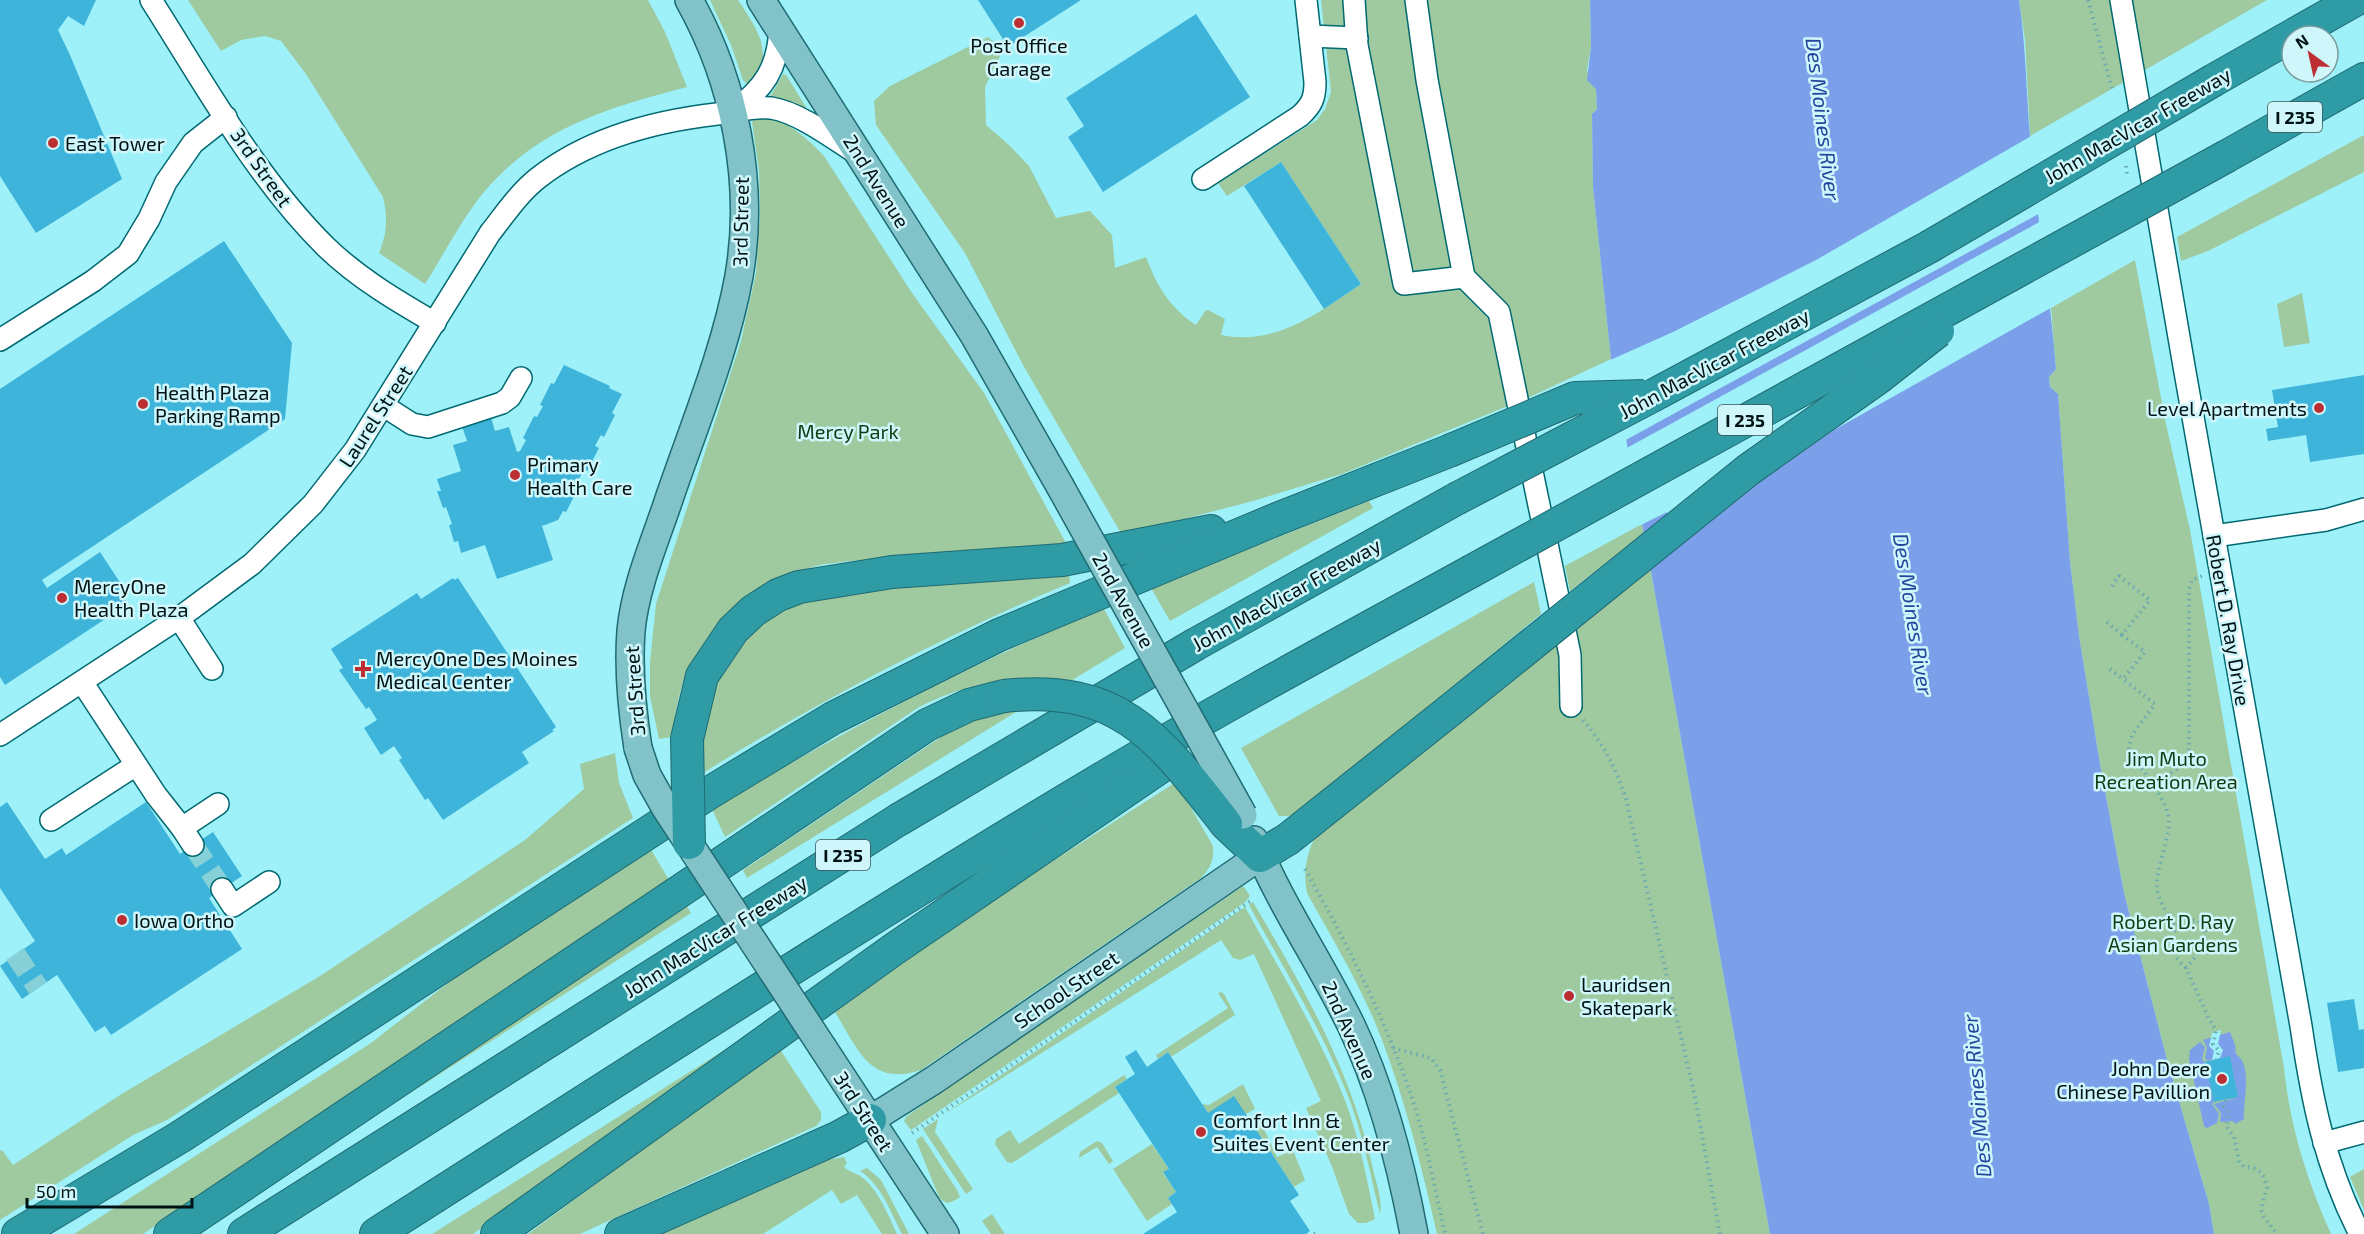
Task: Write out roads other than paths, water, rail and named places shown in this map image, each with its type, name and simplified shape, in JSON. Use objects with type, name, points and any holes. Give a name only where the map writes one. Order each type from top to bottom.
[{"type":"highway","name":"John MacVicar Freeway","points":[[244,1234],[898,820],[1196,644],[1456,499],[1929,247],[2355,0]]},
{"type":"highway","name":"I 235","points":[[376,1234],[986,849],[1214,713],[2364,79]]},
{"type":"highway","points":[[2227,156],[2364,104]]},
{"type":"highway","points":[[170,1234],[927,725],[969,705],[1026,693],[1072,696],[1121,715],[1138,725],[1166,750],[1235,820],[1260,856],[1288,839],[1748,471],[1878,378],[2020,268]]},
{"type":"highway","points":[[18,1234],[180,1137],[710,793],[833,718],[999,635],[1575,398],[1654,395]]},
{"type":"highway","points":[[688,843],[687,739],[702,676],[733,630],[753,611],[778,596],[799,586],[892,572],[1062,560],[1277,519]]},
{"type":"highway","points":[[501,1231],[903,942],[1356,634]]},
{"type":"highway","points":[[621,1234],[839,1137],[870,1120]]},
{"type":"main road","points":[[689,0],[715,55],[733,112]]},
{"type":"main road","name":"2nd Avenue","points":[[761,0],[974,335],[1060,486],[1235,820]]},
{"type":"main road","name":"3rd Street","points":[[733,112],[741,158],[744,210],[739,275],[725,333],[641,586],[631,629],[632,710],[638,748],[647,775],[688,843],[945,1234]]},
{"type":"main road","name":"2nd Avenue","points":[[1260,856],[1353,1028],[1389,1128],[1414,1234]]},
{"type":"main road","name":"School Street","points":[[870,1120],[934,1080],[1260,856]]},
{"type":"street","name":"3rd Street","points":[[151,0],[272,187],[327,248],[370,283],[435,323]]},
{"type":"street","points":[[1354,0],[1357,38],[1404,284],[1464,277]]},
{"type":"street","points":[[1416,0],[1427,80],[1464,277],[1499,312],[1570,655],[1570,706]]},
{"type":"street","name":"Robert D. Ray Drive","points":[[2121,0],[2301,1026],[2311,1096],[2336,1179],[2360,1234]]},
{"type":"street","points":[[1203,179],[1300,116],[1311,106],[1315,94],[1307,7]]},
{"type":"street","points":[[733,112],[752,98],[764,84],[779,50],[780,31]]},
{"type":"street","points":[[1310,36],[1357,38]]},
{"type":"street","name":"Laurel Street","points":[[0,735],[179,618],[252,564],[313,504],[355,450],[384,406],[490,233],[511,206],[537,179],[566,159],[605,140],[700,116],[755,108],[772,108],[805,122],[861,156]]},
{"type":"street","points":[[0,340],[93,281],[128,254],[150,219],[166,182],[193,143],[226,117]]},
{"type":"street","points":[[384,406],[412,424],[429,427],[502,404],[510,398],[521,378]]},
{"type":"street","points":[[2214,536],[2326,520],[2364,509]]},
{"type":"street","points":[[179,618],[212,669]]},
{"type":"street","points":[[82,682],[156,795],[188,836],[218,804]]},
{"type":"street","points":[[51,820],[136,765]]},
{"type":"street","points":[[222,889],[233,906],[269,882]]},
{"type":"street","points":[[2324,1143],[2364,1132]]},
{"type":"water","name":"Des Moines River","points":[[1590,0],[2019,0],[2033,166],[2056,369],[2049,377],[2050,387],[2058,394],[2070,562],[2079,636],[2124,893],[2167,1060],[2209,1204],[2214,1234],[1770,1234],[1611,359],[1593,187],[1592,114],[1597,109],[1596,89],[1587,80],[1591,47]]},
{"type":"water","points":[[2230,1032],[2236,1054],[2241,1059],[2246,1075],[2244,1119],[2235,1124],[2233,1121],[2220,1122],[2221,1113],[2214,1104],[2238,1097],[2230,1057],[2207,1061],[2205,1058],[2207,1047],[2203,1040]]},
{"type":"water","points":[[2200,1042],[2205,1047],[2202,1059],[2205,1062],[2214,1102],[2212,1104],[2219,1114],[2217,1123],[2207,1128],[2204,1126],[2189,1059],[2190,1050]]},
{"type":"tunnel","points":[[193,845],[222,889]]},
{"type":"tunnel","points":[[15,954],[38,988]]},
{"type":"place","name":"Post Office Garage","points":[[1019,23]]},
{"type":"place","name":"East Tower","points":[[53,143]]},
{"type":"place","name":"Health Plaza Parking Ramp","points":[[143,404]]},
{"type":"place","name":"Level Apartments","points":[[2319,408]]},
{"type":"place","name":"Primary Health Care","points":[[515,475]]},
{"type":"place","name":"MercyOne Health Plaza","points":[[62,598]]},
{"type":"place","name":"MercyOne Des Moines Medical Center","points":[[363,669]]},
{"type":"place","name":"Iowa Ortho","points":[[122,920]]},
{"type":"place","name":"Lauridsen Skatepark","points":[[1569,996]]},
{"type":"place","name":"John Deere Chinese Pavillion","points":[[2222,1079]]},
{"type":"place","name":"Comfort Inn & Suites Event Center","points":[[1201,1132]]},
{"type":"park label","name":"Mercy Park","points":[[848,431]]},
{"type":"park label","name":"Jim Muto Recreation Area","points":[[2166,770]]},
{"type":"park label","name":"Robert D. Ray Asian Gardens","points":[[2173,932]]}]
